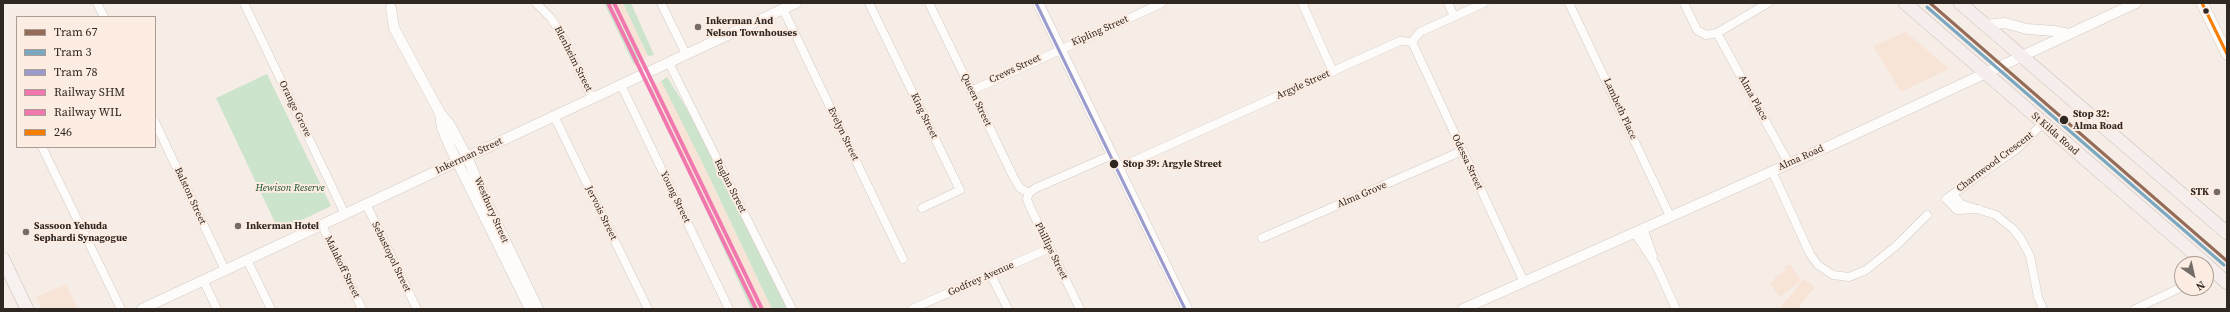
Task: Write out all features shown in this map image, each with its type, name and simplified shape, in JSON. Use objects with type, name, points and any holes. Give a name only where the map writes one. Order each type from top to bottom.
[{"type":"highway","name":"St Kilda Road","points":[[1906,3],[2195,256]]},
{"type":"highway","points":[[1960,3],[2227,233]]},
{"type":"highway","name":"St Kilda Road","points":[[2214,272],[2227,283]]},
{"type":"main road","points":[[2202,3],[2227,54]]},
{"type":"main road","points":[[3,259],[27,309]]},
{"type":"street","points":[[97,3],[104,16]]},
{"type":"street","name":"Orange Grove","points":[[244,3],[345,214]]},
{"type":"street","name":"Blenheim Street","points":[[536,3],[550,17],[558,30],[592,98]]},
{"type":"street","points":[[661,3],[686,54]]},
{"type":"street","name":"King Street","points":[[869,3],[960,190],[922,208]]},
{"type":"street","name":"Queen Street","points":[[929,3],[1014,178],[1020,188],[1029,193]]},
{"type":"street","points":[[1038,3],[1187,309]]},
{"type":"street","name":"Kipling Street","points":[[1061,49],[1162,3]]},
{"type":"street","points":[[1302,3],[1333,72]]},
{"type":"street","points":[[1448,3],[1454,16]]},
{"type":"street","points":[[1412,42],[1420,32],[1484,3]]},
{"type":"street","name":"Lambeth Place","points":[[1569,3],[1670,216]]},
{"type":"street","points":[[1684,3],[1697,30],[1706,34],[1717,33],[1768,3]]},
{"type":"street","name":"Alma Road","points":[[1463,309],[1790,164],[2136,3]]},
{"type":"street","name":"Inkerman Street","points":[[142,309],[789,5]]},
{"type":"street","name":"Evelyn Street","points":[[789,5],[903,259]]},
{"type":"street","name":"Westbury Street","points":[[389,6],[397,18],[403,42],[440,113],[450,125],[467,157],[488,205],[538,309]]},
{"type":"street","points":[[1985,25],[2004,24],[2027,29],[2054,31],[2069,34]]},
{"type":"street","name":"Alma Place","points":[[1717,33],[1790,164]]},
{"type":"street","name":"Argyle Street","points":[[1118,168],[1400,41],[1412,42]]},
{"type":"street","name":"Odessa Street","points":[[1412,42],[1524,282]]},
{"type":"street","name":"Crews Street","points":[[971,91],[1061,49]]},
{"type":"street","name":"Raglan Street","points":[[669,62],[792,309]]},
{"type":"street","name":"Young Street","points":[[621,85],[729,309]]},
{"type":"street","name":"Westbury Street","points":[[440,113],[442,128],[530,309]]},
{"type":"street","name":"Jervois Street","points":[[554,116],[648,309]]},
{"type":"street","name":"Charnwood Crescent","points":[[2043,123],[2024,143],[1949,197],[1957,210],[1979,209],[2000,218],[2021,239],[2030,256],[2038,297],[2043,309]]},
{"type":"street","name":"Balston Street","points":[[156,124],[225,270]]},
{"type":"street","points":[[42,148],[121,309]]},
{"type":"street","name":"Alma Grove","points":[[1262,238],[1462,151]]},
{"type":"street","points":[[1029,193],[1036,188],[1112,155]]},
{"type":"street","points":[[1772,171],[1810,254],[1818,265],[1833,275],[1849,276],[1863,272],[1890,251],[1927,215]]},
{"type":"street","name":"Phillips Street","points":[[1029,193],[1028,202],[1080,309]]},
{"type":"street","name":"Sebastopol Street","points":[[366,204],[417,309]]},
{"type":"street","name":"Malakoff Street","points":[[322,225],[362,309]]},
{"type":"street","points":[[1639,230],[1676,309]]},
{"type":"street","name":"Godfrey Avenue","points":[[912,309],[1050,248]]},
{"type":"street","points":[[247,260],[271,309]]},
{"type":"street","points":[[991,275],[1008,309]]},
{"type":"street","points":[[204,280],[217,309]]},
{"type":"street","points":[[2135,309],[2150,306],[2174,292]]},
{"type":"shaded area","points":[[610,3],[623,3],[648,56],[640,61]]},
{"type":"shaded area","points":[[1906,32],[1949,69],[1901,92],[1873,46]]},
{"type":"shaded area","points":[[661,81],[679,115],[772,309],[756,309],[651,86]]},
{"type":"shaded area","points":[[1790,264],[1801,281],[1780,297],[1769,283],[1775,280],[1775,277],[1786,270],[1784,267]]},
{"type":"shaded area","points":[[1804,279],[1815,287],[1798,308],[1799,309],[1779,309]]},
{"type":"shaded area","points":[[66,284],[78,309],[42,309],[36,297]]},
{"type":"green space","points":[[604,3],[610,3],[640,61],[634,65]]},
{"type":"green space","points":[[623,3],[631,3],[654,55],[648,56]]},
{"type":"green space","name":"Hewison Reserve","points":[[267,74],[331,206],[279,231],[216,98]]},
{"type":"green space","points":[[667,77],[687,109],[787,309],[772,309],[703,164],[661,81]]},
{"type":"green space","points":[[651,86],[756,309],[751,309],[651,89],[648,87]]},
{"type":"tram line","name":"78","points":[[1036,3],[1185,309]]},
{"type":"tram line","name":"67","points":[[1930,3],[2227,261]]},
{"type":"tram line","name":"3","points":[[1927,7],[2224,265]]},
{"type":"rail line","name":"SHM","points":[[614,3],[762,309]]},
{"type":"rail line","name":"WIL","points":[[609,5],[756,309]]},
{"type":"transit line","name":"246","points":[[2202,3],[2227,54]]},
{"type":"place","name":"Inkerman And Nelson Townhouses","points":[[698,27]]},
{"type":"place","name":"Stop 32: Alma Road","points":[[2064,120]]},
{"type":"place","name":"Stop 39: Argyle Street","points":[[1114,164]]},
{"type":"place","name":"STK","points":[[2217,192]]},
{"type":"place","name":"Inkerman Hotel","points":[[238,226]]},
{"type":"place","name":"Sassoon Yehuda Sephardi Synagogue","points":[[26,232]]}]
